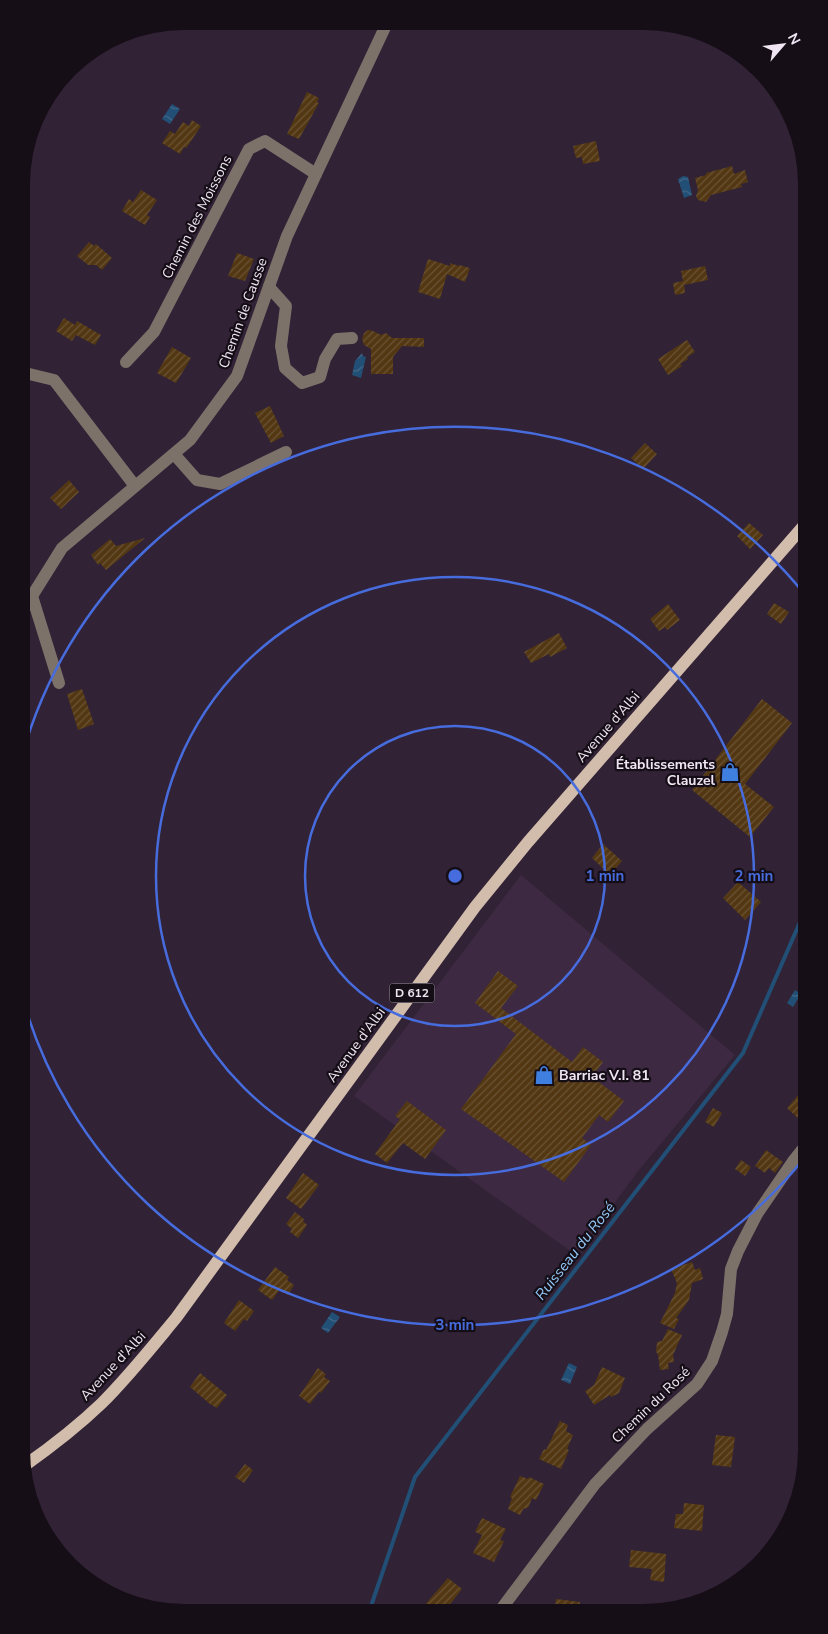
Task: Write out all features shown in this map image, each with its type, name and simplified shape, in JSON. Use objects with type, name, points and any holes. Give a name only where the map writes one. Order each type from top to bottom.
[{"type":"main road","name":"Avenue d'Albi","points":[[31,1461],[52,1446],[102,1403],[176,1318],[476,907],[540,828],[798,532]]},
{"type":"street","name":"Chemin de Causse","points":[[30,599],[62,548],[190,440],[237,376],[287,236],[383,30]]},
{"type":"street","name":"Chemin des Moissons","points":[[126,362],[154,332],[249,149],[265,141],[316,174]]},
{"type":"street","points":[[268,287],[286,306],[281,346],[286,368],[302,383],[320,377],[325,359],[337,339],[352,338]]},
{"type":"street","points":[[30,374],[54,380],[135,486]]},
{"type":"street","points":[[174,454],[197,480],[220,484],[286,452]]},
{"type":"street","points":[[32,596],[59,682]]},
{"type":"street","name":"Chemin du Rosé","points":[[505,1604],[595,1484],[647,1429],[697,1384],[712,1361],[722,1332],[727,1314],[731,1268],[738,1251],[757,1214],[798,1155]]},
{"type":"shaded area","name":"Barriac V.I. 81","points":[[521,875],[735,1055],[639,1170],[576,1255],[354,1096]]},
{"type":"water","points":[[172,104],[180,109],[170,124],[162,119]]},
{"type":"water","points":[[683,176],[688,177],[692,195],[684,198],[678,179]]},
{"type":"water","points":[[362,353],[366,357],[361,378],[352,375],[355,361]]},
{"type":"water","points":[[795,990],[798,992],[798,999],[793,1007],[787,1003]]},
{"type":"water","points":[[332,1312],[340,1317],[328,1333],[321,1328]]},
{"type":"water","points":[[569,1363],[577,1367],[570,1384],[561,1380]]},
{"type":"building","points":[[307,92],[319,98],[317,102],[319,103],[299,139],[287,134]]},
{"type":"building","points":[[192,120],[201,126],[180,154],[162,143],[170,131],[175,134],[183,122],[189,126]]},
{"type":"building","points":[[596,141],[600,161],[583,164],[582,157],[576,158],[573,146]]},
{"type":"building","points":[[732,166],[734,174],[745,170],[748,182],[741,184],[742,187],[711,195],[706,202],[698,200],[695,178]]},
{"type":"building","points":[[141,190],[157,200],[147,215],[150,217],[145,225],[122,211],[129,199],[133,202]]},
{"type":"building","points":[[89,242],[94,246],[96,244],[112,258],[102,270],[96,265],[88,265],[77,256]]},
{"type":"building","points":[[237,253],[254,259],[245,281],[228,276]]},
{"type":"building","points":[[428,259],[450,266],[450,263],[470,268],[465,282],[447,274],[440,299],[418,292]]},
{"type":"building","points":[[705,266],[708,280],[684,285],[685,293],[675,295],[673,283],[683,281],[681,271]]},
{"type":"building","points":[[64,318],[75,325],[77,321],[101,335],[95,345],[76,335],[72,341],[56,331]]},
{"type":"building","points":[[368,330],[381,335],[386,333],[392,338],[424,338],[424,347],[402,346],[393,357],[393,374],[371,374],[371,349],[364,345],[362,339],[364,333]]},
{"type":"building","points":[[687,340],[695,352],[680,364],[682,366],[668,375],[658,359]]},
{"type":"building","points":[[172,347],[191,358],[176,383],[157,373]]},
{"type":"building","points":[[270,406],[284,436],[271,443],[255,413]]},
{"type":"building","points":[[645,443],[657,454],[643,469],[631,458]]},
{"type":"building","points":[[69,480],[79,492],[61,509],[50,498]]},
{"type":"building","points":[[749,523],[763,535],[750,549],[737,536]]},
{"type":"building","points":[[145,538],[106,570],[100,563],[98,565],[91,555],[110,539],[116,546]]},
{"type":"building","points":[[774,603],[789,612],[781,624],[767,614]]},
{"type":"building","points":[[668,604],[680,620],[667,630],[665,627],[659,631],[650,619]]},
{"type":"building","points":[[559,633],[567,648],[550,657],[549,654],[531,663],[524,652]]},
{"type":"building","points":[[82,689],[94,724],[78,730],[67,694]]},
{"type":"building","name":"Établissements Clauzel","points":[[762,699],[792,723],[745,784],[774,807],[750,837],[692,790]]},
{"type":"building","points":[[603,844],[622,861],[610,875],[592,858]]},
{"type":"building","points":[[738,882],[761,902],[745,920],[723,898]]},
{"type":"building","points":[[498,971],[518,986],[501,1008],[572,1062],[583,1047],[603,1062],[592,1077],[624,1101],[608,1122],[599,1115],[582,1138],[591,1145],[564,1182],[461,1109],[516,1034],[475,1003]]},
{"type":"building","points":[[798,1095],[798,1118],[787,1108]]},
{"type":"building","points":[[407,1101],[446,1130],[425,1159],[403,1143],[387,1163],[375,1154],[400,1119],[395,1116]]},
{"type":"building","points":[[713,1108],[722,1113],[714,1127],[705,1122]]},
{"type":"building","points":[[766,1150],[783,1162],[775,1173],[769,1168],[765,1173],[755,1166]]},
{"type":"building","points":[[741,1160],[751,1167],[745,1176],[735,1169]]},
{"type":"building","points":[[303,1173],[319,1185],[301,1209],[286,1198]]},
{"type":"building","points":[[295,1212],[304,1219],[303,1221],[307,1225],[298,1238],[290,1232],[292,1229],[286,1224]]},
{"type":"building","points":[[692,1262],[695,1270],[700,1268],[703,1279],[692,1283],[689,1300],[676,1318],[679,1319],[674,1329],[660,1323],[675,1293],[677,1283],[671,1269]]},
{"type":"building","points":[[275,1267],[289,1277],[287,1280],[294,1285],[288,1295],[280,1289],[272,1300],[258,1290]]},
{"type":"building","points":[[239,1300],[254,1311],[247,1321],[244,1319],[235,1331],[224,1323]]},
{"type":"building","points":[[668,1329],[682,1335],[673,1355],[674,1362],[668,1363],[669,1369],[660,1370],[658,1354],[656,1352],[657,1342],[662,1341]]},
{"type":"building","points":[[602,1367],[625,1378],[619,1393],[611,1397],[610,1395],[594,1405],[585,1391],[594,1385]]},
{"type":"building","points":[[318,1368],[326,1374],[324,1377],[330,1381],[310,1404],[299,1396]]},
{"type":"building","points":[[200,1373],[227,1395],[217,1408],[190,1387]]},
{"type":"building","points":[[560,1421],[568,1425],[566,1431],[573,1435],[561,1469],[539,1459],[544,1449],[546,1450]]},
{"type":"building","points":[[716,1435],[735,1437],[731,1467],[712,1465]]},
{"type":"building","points":[[245,1464],[253,1470],[244,1483],[235,1477]]},
{"type":"building","points":[[520,1476],[528,1479],[529,1477],[544,1484],[536,1500],[532,1498],[529,1506],[526,1509],[524,1508],[520,1515],[508,1509],[512,1498],[510,1497]]},
{"type":"building","points":[[684,1503],[704,1505],[702,1531],[674,1528],[676,1514],[683,1514]]},
{"type":"building","points":[[482,1518],[506,1529],[500,1540],[504,1541],[494,1562],[473,1553],[482,1535],[475,1532]]},
{"type":"building","points":[[631,1550],[666,1554],[664,1582],[650,1580],[652,1569],[629,1567]]},
{"type":"building","points":[[448,1578],[462,1589],[450,1604],[426,1604]]},
{"type":"building","points":[[556,1599],[580,1602],[580,1604],[555,1604]]},
{"type":"waterway","name":"Ruisseau du Rosé","points":[[372,1604],[415,1477],[743,1053],[798,927]]},
{"type":"place","name":"Établissements Clauzel","points":[[730,772]]},
{"type":"place","name":"Barriac V.I. 81","points":[[544,1075]]}]
